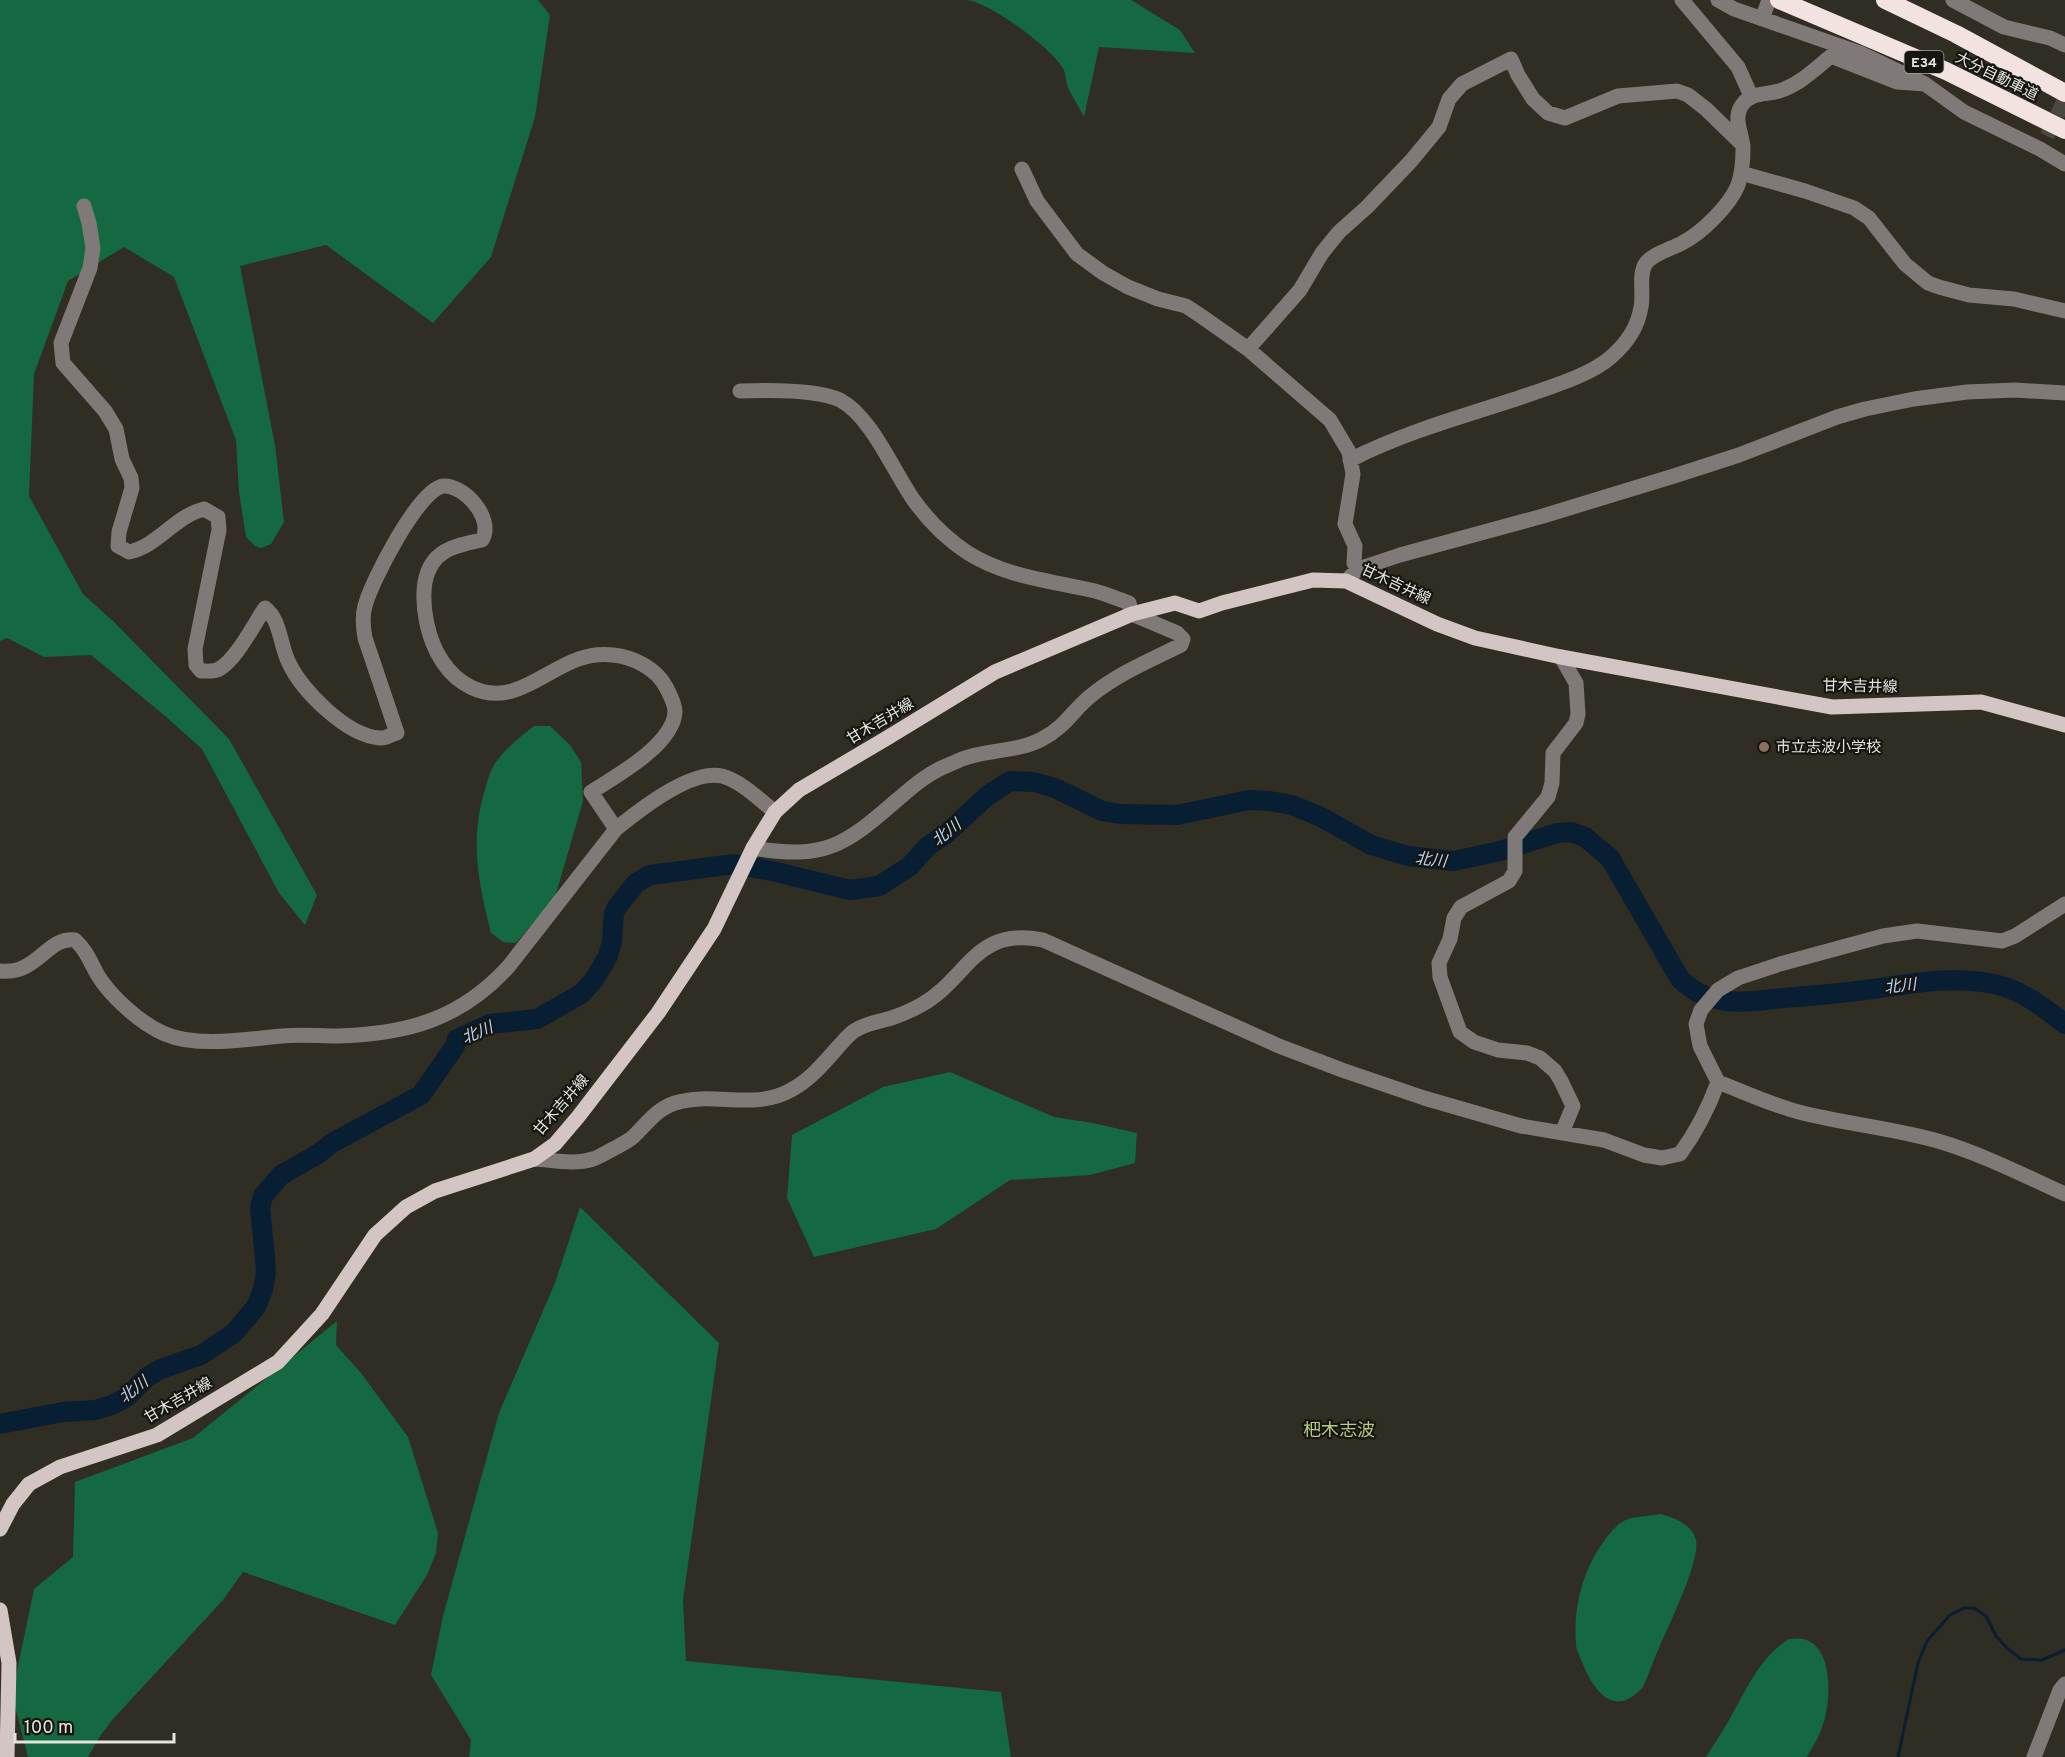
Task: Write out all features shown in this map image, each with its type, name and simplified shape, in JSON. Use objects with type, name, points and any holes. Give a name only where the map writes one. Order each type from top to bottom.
[{"type":"highway","name":"大分自動車道","points":[[1779,0],[1946,71],[2065,130]]},
{"type":"highway","name":"大分自動車道","points":[[1885,0],[1956,34],[2065,93]]},
{"type":"main road","name":"甘木吉井線","points":[[0,1529],[13,1504],[29,1484],[60,1467],[157,1435],[278,1362],[322,1314],[375,1235],[405,1207],[435,1191],[534,1159],[555,1144],[658,1013],[714,928],[753,848],[775,812],[799,790],[995,672],[1132,614],[1175,603],[1199,611],[1313,580],[1347,581],[1437,624],[1475,638],[1561,657],[1833,707],[1982,702],[2065,725]]},
{"type":"main road","points":[[0,1610],[5,1666],[7,1757]]},
{"type":"street","points":[[1682,0],[1738,67],[1751,96]]},
{"type":"street","points":[[1718,0],[1734,9],[1860,53],[1925,84],[1964,112],[2043,142],[2065,164]]},
{"type":"street","points":[[1762,19],[1769,0]]},
{"type":"street","points":[[1953,0],[2004,27],[2050,38],[2065,45]]},
{"type":"street","points":[[1350,460],[1417,430],[1549,388],[1611,358],[1631,335],[1636,324],[1641,307],[1645,264],[1701,231],[1731,197],[1741,173],[1743,145],[1738,116],[1741,106],[1751,96],[1779,91],[1805,78],[1831,56],[1897,82],[1925,84]]},
{"type":"street","points":[[1248,349],[1300,290],[1322,253],[1340,232],[1411,161],[1439,127],[1449,99],[1462,84],[1511,59],[1533,99],[1548,114],[1565,118],[1618,96],[1677,91],[1706,109],[1743,145]]},
{"type":"street","points":[[1022,169],[1037,201],[1077,254],[1103,273],[1128,287],[1158,299],[1186,306],[1248,349],[1330,420],[1349,452],[1353,474],[1345,524],[1355,546],[1354,563],[1358,569]]},
{"type":"street","points":[[1741,173],[1854,208],[1869,218],[1905,264],[1928,283],[1969,295],[2014,299],[2065,311]]},
{"type":"street","points":[[84,206],[93,248],[90,268],[61,343],[63,363],[105,411],[116,429],[122,459],[131,478],[132,488],[118,532],[118,546],[129,552],[138,550],[191,512],[204,508],[218,517],[219,530],[195,649],[196,665],[201,671],[214,671],[222,668],[243,643],[265,608],[274,616],[289,663],[310,694],[349,727],[365,735],[383,739],[398,733],[365,638],[364,608],[372,584],[415,510],[431,491],[443,486],[455,488],[477,506],[486,521],[486,534],[482,540],[459,545],[439,554],[429,566],[425,585],[429,631],[437,653],[448,671],[467,687],[488,693],[511,691],[570,661],[597,655],[613,655],[634,659],[643,665],[662,681],[672,699],[675,712],[672,725],[655,747],[641,760],[591,792],[616,828]]},
{"type":"street","points":[[1347,581],[1358,569],[1400,555],[1543,516],[1718,462],[1837,417],[1865,409],[1914,399],[1967,392],[2015,390],[2065,393]]},
{"type":"street","points":[[740,391],[795,391],[840,401],[858,415],[915,502],[936,526],[967,552],[1006,570],[1034,579],[1097,592],[1129,603],[1132,614],[1178,633],[1182,639],[1181,645],[1117,677],[1091,695],[1061,728],[1026,745],[962,759],[946,766],[907,791],[846,840],[825,849],[802,853],[753,848]]},
{"type":"street","points":[[1561,657],[1576,683],[1578,714],[1576,723],[1553,753],[1552,783],[1548,797],[1515,837],[1515,871],[1509,881],[1461,907],[1454,918],[1450,939],[1439,963],[1446,998],[1460,1032],[1474,1042],[1498,1050],[1527,1053],[1540,1058],[1555,1071],[1573,1106],[1562,1133]]},
{"type":"street","points":[[0,970],[17,971],[28,966],[60,942],[75,940],[82,946],[97,975],[112,994],[149,1026],[166,1035],[211,1042],[292,1035],[338,1036],[395,1032],[435,1020],[468,1003],[491,986],[616,828],[665,793],[709,776],[720,776],[734,781],[775,812]]},
{"type":"street","points":[[2065,904],[2025,930],[2002,941],[1917,931],[1883,936],[1780,964],[1738,978],[1718,990],[1701,1010],[1696,1024],[1700,1046],[1718,1082],[1797,1111],[1939,1142],[1997,1163],[2065,1194]]},
{"type":"street","points":[[534,1159],[572,1162],[593,1159],[631,1139],[657,1113],[675,1103],[699,1099],[748,1101],[771,1099],[792,1090],[809,1078],[853,1032],[868,1024],[896,1017],[936,996],[975,955],[989,946],[1006,939],[1029,937],[1043,940],[1269,1041],[1342,1070],[1424,1098],[1521,1126],[1604,1140],[1644,1155],[1662,1158],[1680,1154],[1696,1133],[1718,1082]]},
{"type":"street","points":[[2034,1757],[2060,1690],[2065,1684]]},
{"type":"green space","points":[[0,0],[538,0],[550,15],[535,117],[491,257],[433,323],[326,245],[240,266],[275,445],[284,522],[271,544],[261,548],[255,546],[246,537],[239,492],[236,440],[174,277],[124,247],[68,281],[34,374],[29,496],[83,594],[114,622],[229,739],[317,895],[305,925],[279,893],[202,749],[91,655],[44,657],[7,638],[0,641]]},
{"type":"green space","points":[[967,0],[1131,0],[1180,30],[1195,53],[1099,47],[1084,117],[1068,88],[1064,70],[1047,50],[1020,28],[991,9]]},
{"type":"green space","points":[[534,726],[550,726],[570,745],[581,762],[583,801],[555,897],[516,943],[503,942],[491,933],[482,896],[477,860],[478,824],[488,778],[493,767],[508,748]]},
{"type":"green space","points":[[950,1072],[1054,1117],[1137,1133],[1135,1163],[1090,1175],[1010,1180],[936,1229],[814,1257],[787,1198],[792,1135],[883,1087]]},
{"type":"green space","points":[[580,1207],[719,1343],[683,1600],[686,1661],[1001,1692],[1011,1757],[469,1757],[471,1740],[431,1675],[443,1616],[499,1413],[555,1283]]},
{"type":"green space","points":[[337,1321],[336,1345],[361,1373],[408,1437],[438,1533],[436,1553],[427,1575],[395,1625],[243,1572],[223,1600],[113,1719],[88,1757],[28,1757],[12,1695],[34,1589],[73,1557],[75,1482],[193,1438]]},
{"type":"green space","points":[[1660,1514],[1676,1519],[1694,1534],[1696,1550],[1694,1562],[1683,1594],[1643,1687],[1633,1697],[1623,1701],[1614,1701],[1598,1691],[1577,1648],[1575,1631],[1580,1592],[1595,1555],[1617,1526],[1635,1517]]},
{"type":"green space","points":[[1789,1639],[1803,1639],[1813,1644],[1821,1653],[1828,1677],[1825,1717],[1819,1735],[1807,1757],[1706,1757],[1764,1661]]},
{"type":"waterway","name":"北川","points":[[0,1424],[63,1412],[95,1410],[112,1405],[127,1397],[147,1377],[161,1369],[201,1355],[234,1333],[256,1307],[263,1289],[266,1272],[260,1208],[263,1196],[281,1175],[318,1154],[332,1143],[421,1095],[455,1046],[457,1039],[490,1024],[537,1019],[581,994],[594,980],[608,956],[612,941],[614,913],[636,883],[650,875],[734,864],[850,890],[879,886],[910,866],[928,846],[946,834],[987,796],[1010,781],[1034,782],[1055,788],[1102,811],[1120,814],[1177,815],[1249,800],[1270,801],[1292,805],[1321,817],[1371,845],[1408,856],[1454,861],[1500,851],[1557,833],[1571,832],[1585,837],[1610,858],[1680,979],[1693,990],[1708,997],[1735,1002],[1752,1001],[1926,982],[1977,981],[2004,987],[2023,995],[2065,1024]]},
{"type":"waterway","points":[[1898,1757],[1918,1663],[1927,1641],[1950,1615],[1964,1608],[1974,1608],[1986,1616],[1996,1636],[2021,1659],[2042,1660],[2065,1650]]},
{"type":"tunnel","points":[[2047,136],[2065,99]]},
{"type":"place","name":"市立志波小学校","points":[[1764,747]]},
{"type":"district","name":"杷木志波","points":[[1339,1430]]}]
